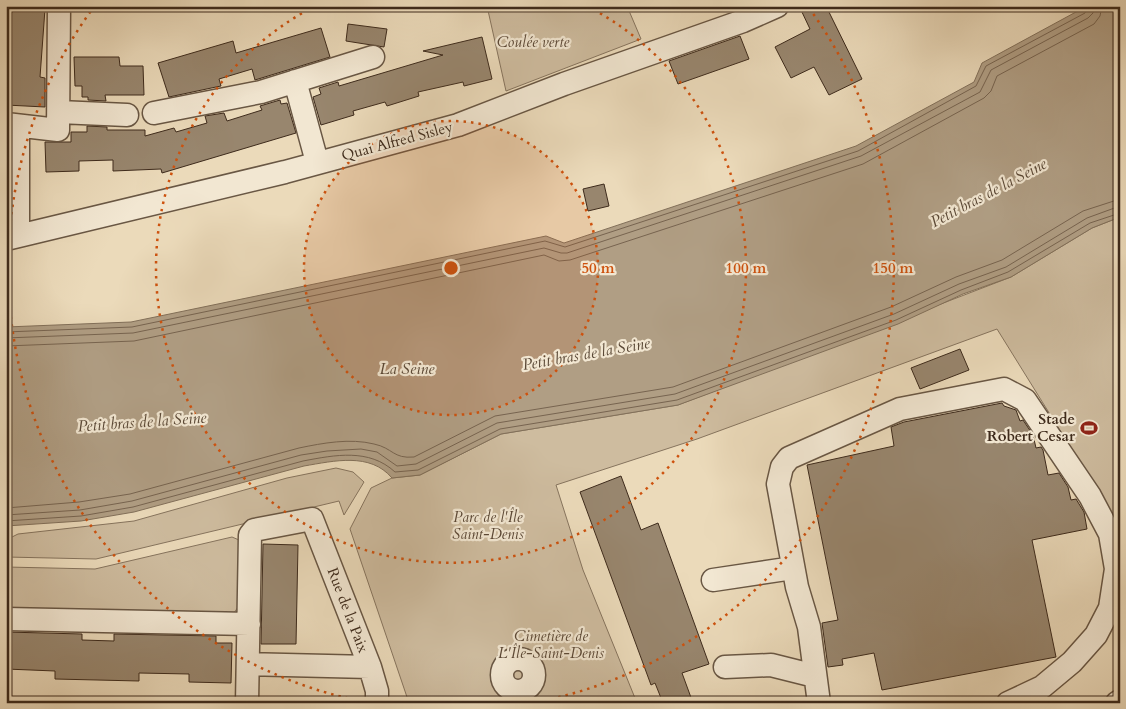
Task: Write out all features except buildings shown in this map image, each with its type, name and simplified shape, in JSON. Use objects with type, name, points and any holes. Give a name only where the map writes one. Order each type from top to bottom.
[{"type":"street","points":[[12,237],[12,125],[58,130],[59,6]]},
{"type":"street","name":"Quai Alfred Sisley","points":[[12,237],[286,172],[458,125],[529,97],[743,21],[777,6]]},
{"type":"street","points":[[154,113],[261,92],[373,57]]},
{"type":"street","points":[[295,81],[317,162]]},
{"type":"street","points":[[59,112],[127,114]]},
{"type":"street","points":[[818,703],[809,627],[793,568],[778,484],[782,467],[790,458],[900,409],[1004,389],[1015,393],[1025,400],[1090,496],[1110,534],[1116,569],[1110,608],[1096,635],[1072,662],[1042,687],[1008,703]]},
{"type":"street","name":"Rue de la Paix","points":[[249,624],[251,532],[312,519],[370,667],[378,691],[377,703]]},
{"type":"street","points":[[713,580],[793,568]]},
{"type":"street","points":[[6,619],[249,624],[247,703]]},
{"type":"street","points":[[248,664],[370,667]]},
{"type":"street","points":[[725,667],[771,665],[815,676]]},
{"type":"street","points":[[1116,703],[1120,701]]},
{"type":"green space","name":"Coulée verte","points":[[487,6],[627,6],[641,39],[506,91]]},
{"type":"green space","name":"Parc de l'Île Saint-Denis","points":[[1120,217],[1120,527],[997,329],[697,439],[556,485],[583,570],[637,703],[409,703],[350,529],[371,488],[392,478],[420,475],[501,434],[678,405],[1011,277],[1092,228]]},
{"type":"green space","points":[[336,468],[353,472],[364,482],[344,515],[339,501],[96,559],[6,557],[6,540],[18,534],[134,521],[287,478]]},
{"type":"green space","points":[[232,537],[239,540],[238,607],[232,616],[6,614],[6,567],[95,569]]},
{"type":"water","name":"La Seine","points":[[1087,6],[1120,6],[1120,217],[1092,228],[1011,277],[963,294],[898,324],[678,405],[501,434],[420,475],[392,478],[373,464],[362,461],[327,462],[304,466],[134,512],[81,521],[6,526],[6,327],[131,322],[546,236],[564,243],[856,146],[974,82],[982,63]]},
{"type":"place","name":"Stade Robert Cesar","points":[[1089,428]]},
{"type":"water label","name":"Petit bras de la Seine","points":[[988,192]]},
{"type":"water label","name":"Petit bras de la Seine","points":[[586,353]]},
{"type":"water label","name":"Petit bras de la Seine","points":[[142,421]]},
{"type":"park label","name":"Cimetière de L'Île-Saint-Denis","points":[[551,644]]}]
